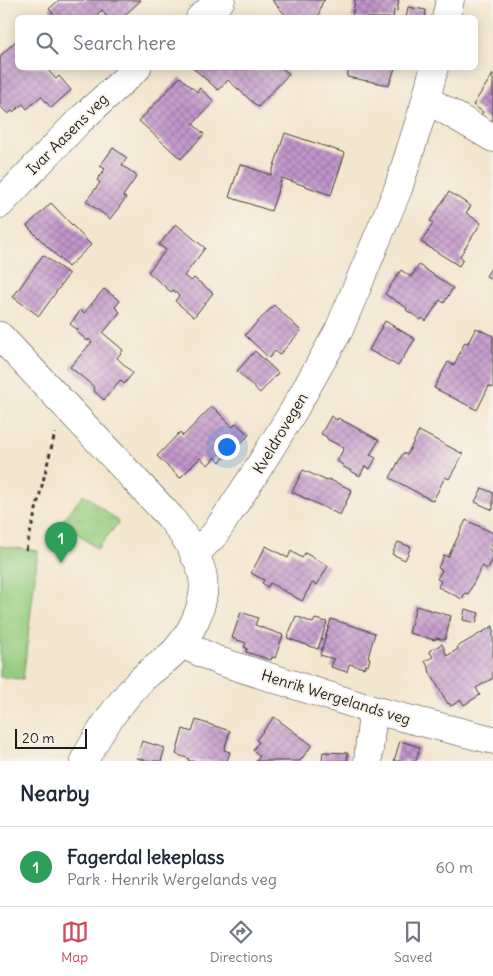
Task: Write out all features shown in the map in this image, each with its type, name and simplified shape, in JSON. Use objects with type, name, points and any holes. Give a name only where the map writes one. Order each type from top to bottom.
[{"type":"street","points":[[204,15],[221,0]]},
{"type":"street","points":[[447,15],[450,0]]},
{"type":"street","name":"Ivar Aasens veg","points":[[0,204],[77,122],[135,70]]},
{"type":"street","name":"Kveldrovegen","points":[[194,555],[214,535],[252,478],[294,410],[339,330],[398,189],[433,70]]},
{"type":"street","points":[[426,99],[493,138]]},
{"type":"street","points":[[0,336],[170,517],[185,537],[201,570],[202,599],[195,620],[182,644],[142,680],[124,700],[84,761]]},
{"type":"street","name":"Henrik Wergelands veg","points":[[182,644],[228,664],[373,710],[493,740]]},
{"type":"street","points":[[368,761],[373,710]]},
{"type":"path","points":[[26,550],[63,403]]},
{"type":"green space","points":[[84,494],[119,522],[97,549],[62,521]]},
{"type":"green space","points":[[0,546],[38,551],[23,679],[0,677]]},
{"type":"building","points":[[59,0],[141,0],[125,15],[106,15],[102,10],[97,15],[54,15],[49,9]]},
{"type":"building","points":[[272,0],[325,0],[322,3],[319,15],[285,15]]},
{"type":"building","points":[[355,0],[399,0],[397,11],[394,10],[393,15],[352,15]]},
{"type":"building","points":[[408,7],[426,10],[425,15],[407,15]]},
{"type":"building","points":[[15,42],[15,70],[48,70],[56,79],[59,76],[71,90],[51,108],[41,96],[27,109],[23,104],[8,114],[0,106],[0,56]]},
{"type":"building","points":[[195,70],[284,70],[289,74],[258,107],[228,80],[218,90]]},
{"type":"building","points":[[349,70],[394,70],[389,85],[347,77]]},
{"type":"building","points":[[493,74],[492,121],[481,115],[483,112],[473,105]]},
{"type":"building","points":[[180,77],[197,92],[200,88],[214,101],[193,124],[204,134],[181,159],[139,121]]},
{"type":"building","points":[[285,133],[345,153],[331,195],[282,178],[271,211],[229,197],[240,164],[271,175]]},
{"type":"building","points":[[113,148],[127,158],[122,165],[137,176],[123,196],[126,198],[110,219],[86,201],[100,183],[97,180],[105,169],[100,166]]},
{"type":"building","points":[[449,192],[471,206],[466,213],[481,223],[460,256],[463,259],[459,266],[421,242],[433,223],[430,221]]},
{"type":"building","points":[[51,203],[91,245],[68,267],[27,226]]},
{"type":"building","points":[[176,224],[205,248],[184,276],[191,281],[194,278],[213,293],[194,317],[175,301],[179,296],[173,290],[171,292],[148,272],[166,250],[159,245]]},
{"type":"building","points":[[43,255],[69,274],[39,316],[13,297]]},
{"type":"building","points":[[419,265],[453,288],[444,303],[440,300],[426,321],[422,318],[421,320],[406,310],[407,308],[385,294],[401,270],[411,277]]},
{"type":"building","points":[[493,265],[493,280],[486,276]]},
{"type":"building","points":[[104,289],[120,301],[115,307],[120,312],[103,333],[123,350],[117,358],[133,373],[124,384],[120,380],[104,400],[95,392],[93,386],[70,367],[92,342],[77,332],[78,330],[70,324],[81,310],[84,313]]},
{"type":"building","points":[[274,305],[301,331],[279,355],[275,351],[269,358],[245,335]]},
{"type":"building","points":[[385,321],[415,339],[398,366],[369,350]]},
{"type":"building","points":[[476,328],[493,336],[493,388],[489,386],[477,410],[434,388],[448,362],[454,365],[465,342],[468,343]]},
{"type":"building","points":[[255,351],[278,373],[260,393],[237,371]]},
{"type":"building","points":[[212,406],[233,427],[236,423],[249,435],[235,449],[229,443],[224,448],[229,452],[220,462],[215,457],[208,465],[200,458],[180,478],[157,456],[180,432],[183,436]]},
{"type":"building","points":[[331,416],[379,440],[370,455],[376,458],[370,469],[365,466],[360,476],[337,461],[344,448],[321,434]]},
{"type":"building","points":[[419,431],[463,454],[449,479],[445,477],[433,501],[390,478],[403,453],[407,455]]},
{"type":"building","points":[[303,470],[352,490],[340,515],[292,492]]},
{"type":"building","points":[[482,488],[493,493],[493,510],[475,502]]},
{"type":"building","points":[[466,520],[493,533],[493,543],[489,550],[493,552],[493,558],[488,569],[482,566],[468,594],[465,593],[462,599],[438,587],[441,581],[437,579],[442,570],[438,568],[444,555],[448,557]]},
{"type":"building","points":[[398,542],[411,547],[405,560],[392,554]]},
{"type":"building","points":[[266,546],[288,558],[291,551],[302,558],[305,553],[328,566],[317,585],[312,583],[302,601],[270,583],[268,587],[262,583],[264,580],[251,573]]},
{"type":"building","points":[[416,606],[451,616],[445,640],[436,638],[435,640],[409,633]]},
{"type":"building","points":[[465,609],[479,613],[476,623],[463,620]]},
{"type":"building","points":[[241,612],[258,618],[255,625],[283,635],[275,658],[272,657],[271,660],[246,652],[247,648],[244,647],[246,643],[232,638]]},
{"type":"building","points":[[296,616],[313,623],[315,619],[327,622],[318,649],[287,638]]},
{"type":"building","points":[[331,619],[375,633],[368,657],[370,658],[368,666],[365,665],[364,668],[349,664],[347,672],[331,667],[334,659],[320,655]]},
{"type":"building","points":[[493,626],[493,678],[476,688],[480,695],[464,705],[461,700],[451,706],[448,704],[425,661],[433,657],[429,651],[442,644],[447,656],[458,649],[457,647]]},
{"type":"building","points":[[274,717],[312,745],[300,761],[256,761],[260,756],[253,750],[259,742],[256,740]]},
{"type":"building","points":[[196,720],[230,731],[224,750],[230,752],[227,761],[188,761],[189,759],[176,754],[183,729],[192,732]]},
{"type":"building","points":[[142,741],[165,748],[161,761],[148,761],[137,758]]},
{"type":"building","points":[[400,741],[420,747],[416,761],[394,761]]},
{"type":"building","points":[[323,752],[348,753],[347,761],[322,761]]},
{"type":"place","name":"Fagerdal lekeplass","points":[[61,563]]}]
